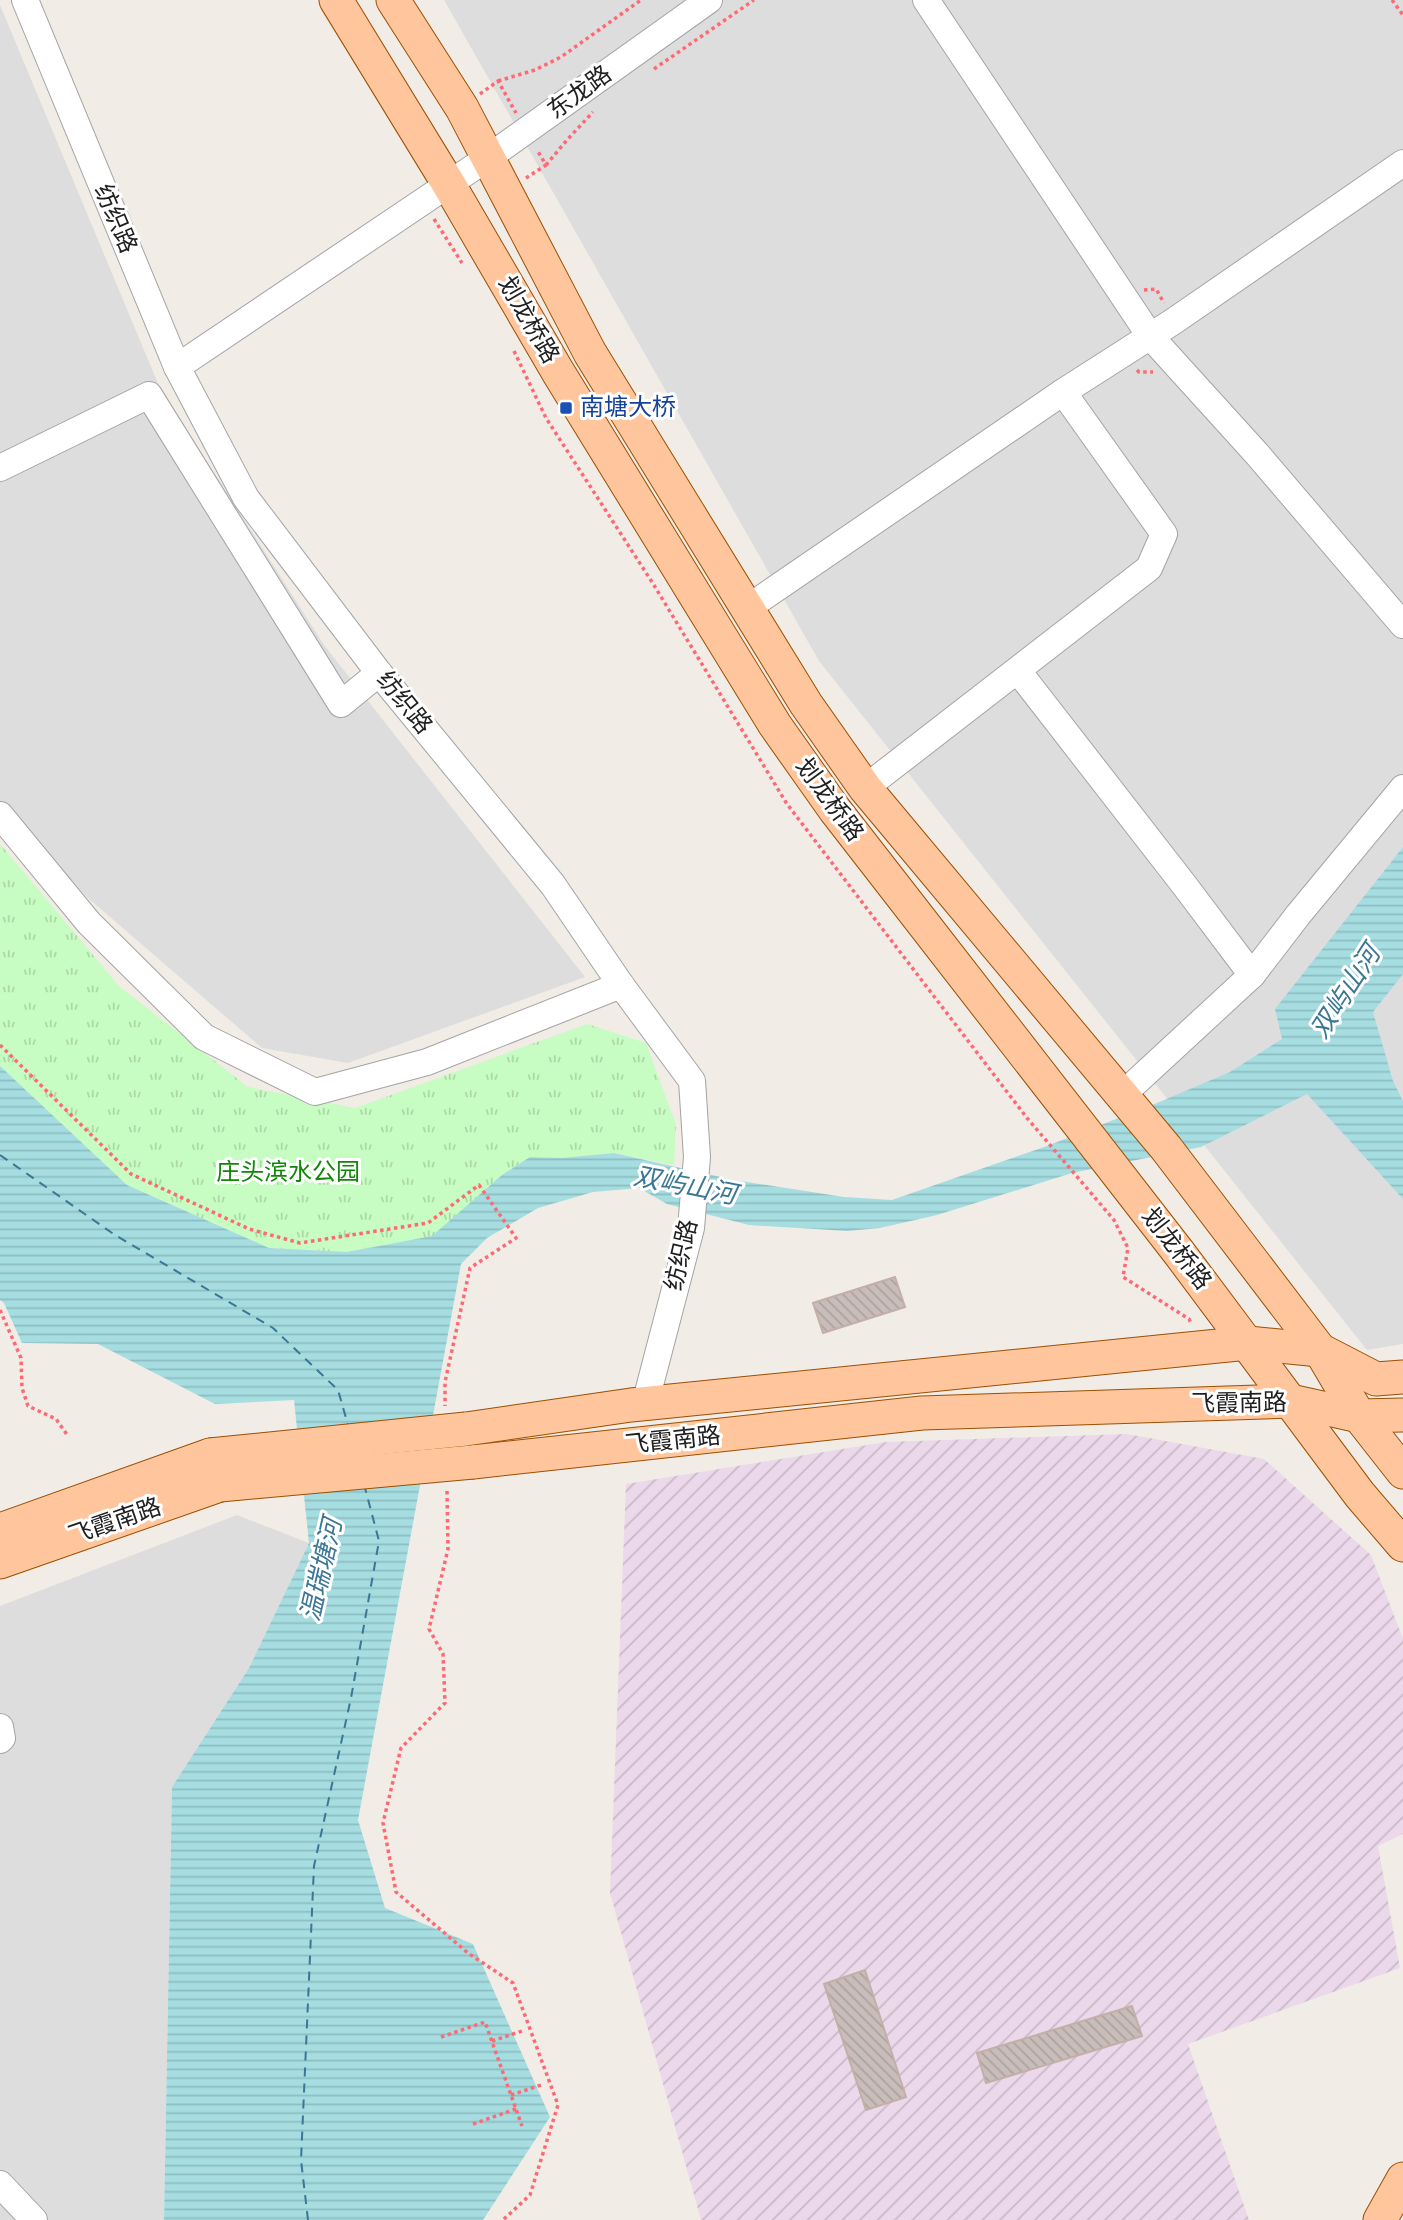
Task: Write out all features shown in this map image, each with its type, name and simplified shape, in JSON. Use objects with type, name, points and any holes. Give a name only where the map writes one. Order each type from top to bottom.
[{"type":"main road","name":"划龙桥路","points":[[336,0],[448,183],[558,372],[775,724],[843,821],[1248,1343],[1360,1495],[1403,1545]]},
{"type":"main road","name":"划龙桥路","points":[[393,0],[462,108],[590,353],[806,704],[865,788],[1166,1148],[1320,1350],[1359,1416],[1403,1472]]},
{"type":"main road","name":"飞霞南路","points":[[0,1530],[215,1470],[456,1419],[645,1404],[1248,1343],[1320,1350]]},
{"type":"main road","points":[[1320,1350],[1376,1379],[1403,1377]]},
{"type":"main road","name":"飞霞南路","points":[[0,1562],[215,1470],[460,1471],[922,1413],[1291,1401],[1359,1416],[1403,1415]]},
{"type":"main road","points":[[1380,2220],[1403,2179]]},
{"type":"street","name":"纺织路","points":[[24,0],[177,367],[247,498],[379,673],[552,885],[692,1081],[697,1157],[691,1228],[645,1404]]},
{"type":"street","name":"东龙路","points":[[177,367],[489,157],[709,0]]},
{"type":"street","points":[[926,0],[1150,336],[1257,454],[1403,625]]},
{"type":"street","points":[[746,609],[1403,163]]},
{"type":"street","points":[[865,788],[1149,568],[1164,534],[1063,392]]},
{"type":"street","points":[[0,468],[149,395],[341,704],[379,673]]},
{"type":"street","points":[[1018,671],[1252,975]]},
{"type":"street","points":[[1122,1095],[1252,975],[1403,788]]},
{"type":"street","points":[[0,815],[89,923],[204,1037],[315,1092],[427,1062],[621,985]]},
{"type":"street","points":[[0,1727],[0,1740]]},
{"type":"street","points":[[0,2184],[34,2220]]},
{"type":"path","points":[[498,81],[535,70],[561,57],[641,0]]},
{"type":"path","points":[[653,70],[754,0]]},
{"type":"path","points":[[1392,0],[1403,15]]},
{"type":"path","points":[[546,166],[566,139],[597,109]]},
{"type":"path","points":[[0,1045],[131,1174],[248,1229],[300,1243],[428,1223],[479,1185],[516,1238],[470,1268],[444,1382],[456,1419]]},
{"type":"path","points":[[0,1310],[21,1358],[22,1388],[27,1406],[56,1419],[68,1436]]},
{"type":"path","points":[[460,1471],[448,1549],[429,1629],[443,1654],[445,1703],[401,1748],[383,1823],[396,1892],[468,1953],[513,1983],[558,2105],[530,2194],[503,2220]]},
{"type":"path","points":[[441,2037],[485,2022],[522,2126]]},
{"type":"path","points":[[492,2041],[525,2030]]},
{"type":"path","points":[[511,2095],[544,2084]]},
{"type":"path","points":[[473,2124],[516,2109]]},
{"type":"shaded area","points":[[444,0],[1403,0],[1403,1344],[1367,1350],[819,661]]},
{"type":"shaded area","points":[[0,5],[159,386],[324,645],[585,977],[348,1063],[262,1048],[88,898],[0,801]]},
{"type":"shaded area","points":[[1127,1434],[1264,1459],[1371,1555],[1403,1639],[1403,1834],[1378,1846],[1400,1968],[1188,2044],[1249,2220],[701,2220],[610,1893],[626,1484],[886,1442]]},
{"type":"shaded area","points":[[237,1515],[309,1543],[249,1668],[172,1787],[164,2220],[0,2220],[0,1606]]},
{"type":"green space","name":"庄头滨水公园","points":[[0,844],[119,986],[248,1087],[355,1108],[587,1024],[646,1043],[676,1125],[674,1165],[614,1153],[562,1158],[530,1157],[502,1175],[433,1236],[347,1252],[269,1248],[127,1185],[0,1066]]},
{"type":"water","points":[[1403,847],[1403,974],[1373,1012],[1393,1081],[1403,1101],[1403,1199],[1307,1094],[1201,1147],[1072,1173],[937,1215],[880,1228],[847,1231],[749,1225],[667,1204],[639,1188],[593,1192],[538,1208],[487,1238],[461,1264],[358,1820],[385,1908],[473,1944],[550,2117],[483,2220],[164,2220],[172,1787],[249,1668],[309,1543],[294,1400],[215,1404],[98,1344],[22,1343],[4,1303],[0,1300],[0,1066],[127,1185],[269,1248],[347,1252],[432,1236],[502,1175],[530,1157],[562,1158],[614,1153],[734,1180],[844,1197],[892,1200],[1047,1146],[1157,1103],[1230,1072],[1282,1039],[1275,1009]]},
{"type":"building","points":[[895,1277],[905,1307],[823,1333],[813,1303]]},
{"type":"building","points":[[865,1970],[906,2097],[866,2110],[824,1984]]},
{"type":"building","points":[[1132,2006],[1142,2036],[986,2083],[977,2053]]},
{"type":"ferry route","points":[[0,1155],[115,1235],[273,1328],[338,1390],[348,1425]]},
{"type":"ferry route","points":[[308,2220],[301,2160],[314,1866],[351,1698],[379,1541],[365,1488]]},
{"type":"place","name":"南塘大桥","points":[[566,408]]},
{"type":"water label","name":"双屿山河","points":[[1346,992]]},
{"type":"water label","name":"双屿山河","points":[[685,1186]]},
{"type":"water label","name":"温瑞塘河","points":[[322,1570]]}]
